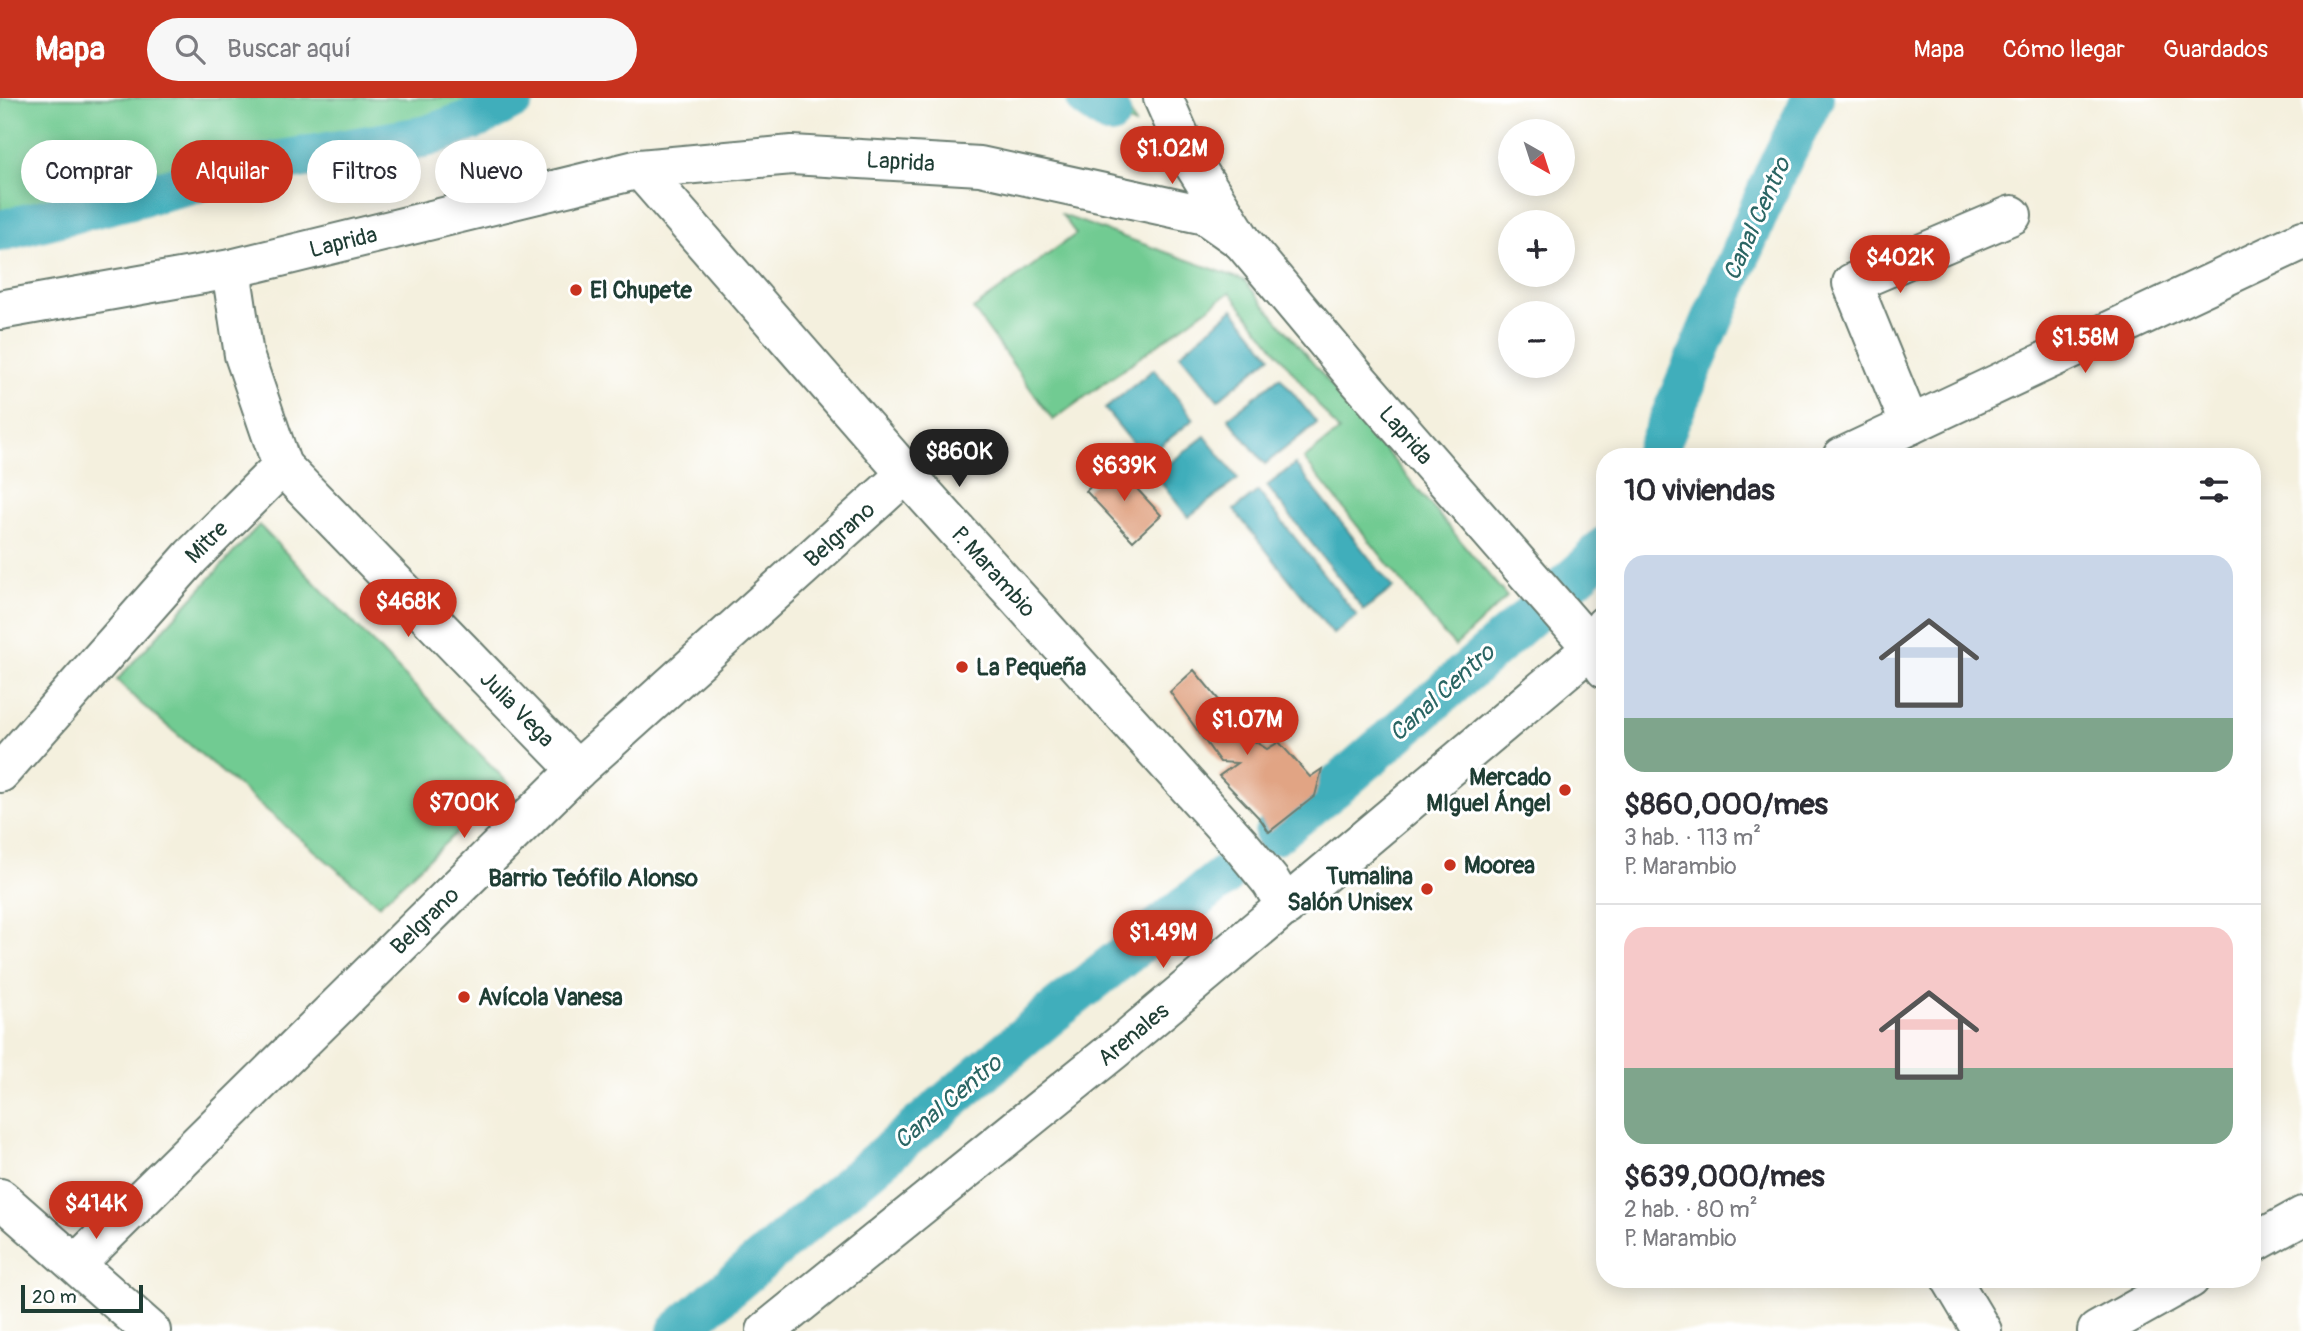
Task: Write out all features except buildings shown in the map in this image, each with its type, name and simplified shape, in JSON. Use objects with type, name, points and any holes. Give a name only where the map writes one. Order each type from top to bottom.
[{"type":"street","points":[[1163,98],[1189,157],[1242,241]]},
{"type":"street","name":"Laprida","points":[[0,310],[231,269],[640,169],[792,155],[980,166],[1205,215],[1242,241],[1354,375],[1560,612],[1596,644]]},
{"type":"street","name":"P. Marambio","points":[[640,169],[906,474],[1239,843],[1286,906]]},
{"type":"street","points":[[1910,425],[1852,284],[2012,215]]},
{"type":"street","points":[[1861,448],[2303,240]]},
{"type":"street","points":[[231,269],[244,355],[282,466]]},
{"type":"street","name":"Julia Vega","points":[[282,466],[576,770]]},
{"type":"street","name":"Mitre","points":[[0,774],[192,556],[282,466]]},
{"type":"street","name":"Belgrano","points":[[77,1263],[576,770],[906,474]]},
{"type":"street","name":"Arenales","points":[[766,1331],[1114,1050],[1596,652]]},
{"type":"street","points":[[0,1198],[152,1331]]},
{"type":"street","points":[[2261,1239],[2303,1216]]},
{"type":"street","points":[[1956,1288],[1982,1331]]},
{"type":"street","points":[[2097,1331],[2174,1288]]},
{"type":"green space","points":[[0,98],[514,98],[477,118],[428,136],[405,140],[307,140],[307,157],[293,159],[293,140],[171,140],[171,188],[157,192],[157,140],[21,140],[21,203],[112,203],[0,231]]},
{"type":"green space","points":[[1085,98],[1125,98],[1135,125],[1110,114]]},
{"type":"green space","points":[[1062,215],[1244,280],[1507,597],[1455,646],[1442,632],[1304,459],[1339,431],[1230,292],[1053,420],[973,309],[1076,234]]},
{"type":"green space","points":[[259,525],[509,784],[379,905],[139,702],[117,680]]},
{"type":"water","points":[[1233,309],[1271,356],[1218,400],[1180,354]]},
{"type":"water","points":[[1154,369],[1194,419],[1145,458],[1105,409]]},
{"type":"water","points":[[1280,377],[1317,423],[1265,464],[1228,418]]},
{"type":"water","points":[[1205,436],[1238,479],[1188,517],[1155,475]]},
{"type":"water","points":[[1295,464],[1393,588],[1364,610],[1267,486]]},
{"type":"water","points":[[1258,491],[1357,616],[1333,634],[1234,510]]},
{"type":"waterway","points":[[0,231],[276,162],[428,136],[477,118],[514,98]]},
{"type":"waterway","points":[[1087,98],[1110,114]]},
{"type":"waterway","name":"Canal Centro","points":[[1658,448],[1775,173],[1813,98]]},
{"type":"waterway","name":"Canal Centro","points":[[1275,834],[1340,783],[1596,556]]},
{"type":"waterway","name":"Canal Centro","points":[[678,1331],[1051,1014],[1223,877]]},
{"type":"place","name":"El Chupete","points":[[576,290]]},
{"type":"place","name":"La Pequeña","points":[[962,667]]},
{"type":"place","name":"Mercado MIguel Ángel","points":[[1565,790]]},
{"type":"place","name":"Moorea","points":[[1450,865]]},
{"type":"place","name":"Tumalina Salón Unisex","points":[[1427,889]]},
{"type":"place","name":"Avícola Vanesa","points":[[464,997]]},
{"type":"district","name":"Barrio Teófilo Alonso","points":[[593,878]]}]
